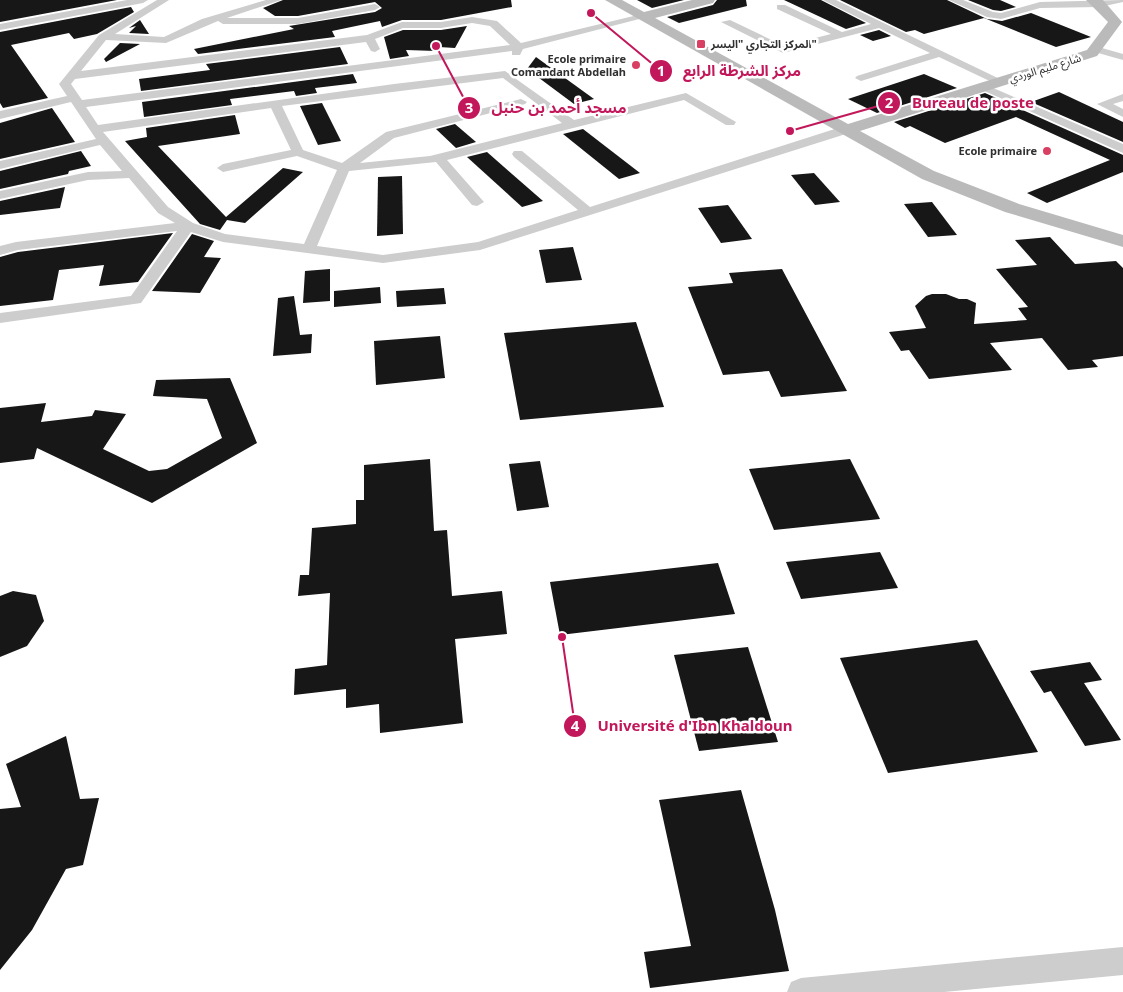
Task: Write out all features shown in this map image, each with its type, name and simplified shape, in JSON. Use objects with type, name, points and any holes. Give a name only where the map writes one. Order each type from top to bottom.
[{"type":"main road","points":[[612,0],[928,175],[1012,208],[1123,241]]},
{"type":"main road","points":[[642,16],[708,0]]},
{"type":"main road","name":"شارع مليم الوردي","points":[[845,130],[1092,53],[1115,22],[1096,2]]},
{"type":"street","points":[[0,27],[143,0]]},
{"type":"street","points":[[164,0],[103,37],[65,84],[104,141],[163,210],[188,226],[223,238],[383,259],[480,246],[845,130]]},
{"type":"street","points":[[103,37],[166,40],[206,21],[276,0]]},
{"type":"street","points":[[828,0],[1000,82]]},
{"type":"street","points":[[954,0],[996,16],[1040,5],[1121,0]]},
{"type":"street","points":[[1028,0],[1040,5]]},
{"type":"street","points":[[781,8],[841,35]]},
{"type":"street","points":[[206,21],[298,21],[378,9],[402,25]]},
{"type":"street","points":[[96,129],[275,104],[388,75],[519,47],[642,16]]},
{"type":"street","points":[[71,76],[369,38],[402,25],[441,25],[472,20],[493,23],[519,47]]},
{"type":"street","points":[[726,22],[784,50],[880,25]]},
{"type":"street","points":[[369,38],[388,75]]},
{"type":"street","points":[[505,74],[519,47]]},
{"type":"street","points":[[1095,49],[1123,57]]},
{"type":"street","points":[[861,78],[940,53]]},
{"type":"street","points":[[0,114],[77,101],[388,75],[505,74],[571,124]]},
{"type":"street","points":[[984,87],[1123,149]]},
{"type":"street","points":[[223,168],[298,152],[344,168],[438,157],[686,96],[730,122]]},
{"type":"street","points":[[1123,96],[1103,104],[1123,113]]},
{"type":"street","points":[[309,249],[344,168],[390,135],[522,102]]},
{"type":"street","points":[[275,104],[298,152]]},
{"type":"street","points":[[0,165],[104,141]]},
{"type":"street","points":[[518,154],[588,212]]},
{"type":"street","points":[[438,157],[477,202]]},
{"type":"street","points":[[0,195],[88,176],[132,174]]},
{"type":"street","points":[[0,251],[16,246],[188,226]]},
{"type":"street","points":[[0,318],[136,300],[188,226]]},
{"type":"street","points":[[801,992],[1123,961]]},
{"type":"building","points":[[0,0],[117,0],[0,22]]},
{"type":"building","points":[[283,0],[511,0],[512,7],[441,20],[402,20],[382,27],[380,21],[332,31],[335,37],[198,54],[194,49],[294,29],[289,26],[375,12],[382,8],[375,2],[298,16],[275,16],[263,8]]},
{"type":"building","points":[[637,0],[684,0],[652,8]]},
{"type":"building","points":[[717,0],[746,0],[747,6],[679,23],[667,17],[713,5]]},
{"type":"building","points":[[784,0],[821,0],[866,23],[846,29]]},
{"type":"building","points":[[840,0],[947,0],[987,19],[1002,21],[1031,13],[1091,37],[1056,47],[984,18],[924,34],[915,30],[906,32]]},
{"type":"building","points":[[968,0],[1000,0],[1016,7],[1001,11],[993,10]]},
{"type":"building","points":[[131,7],[134,12],[97,34],[74,39],[69,33],[11,45],[48,98],[3,108],[0,103],[0,32]]},
{"type":"building","points":[[140,20],[149,34],[129,33],[136,26],[129,28]]},
{"type":"building","points":[[467,26],[455,48],[439,47],[436,51],[406,50],[409,56],[390,59],[384,37],[403,30],[441,30]]},
{"type":"building","points":[[879,30],[891,36],[873,41],[860,35]]},
{"type":"building","points":[[120,43],[140,44],[106,62],[104,59]]},
{"type":"building","points":[[340,47],[348,64],[141,91],[139,79],[210,70],[206,64]]},
{"type":"building","points":[[536,57],[594,99],[574,104],[527,69]]},
{"type":"building","points":[[353,74],[357,83],[315,88],[317,93],[296,96],[294,91],[230,99],[232,105],[144,117],[142,102]]},
{"type":"building","points":[[924,74],[957,88],[877,113],[848,99]]},
{"type":"building","points":[[1059,92],[1123,122],[1123,142],[1031,102]]},
{"type":"building","points":[[985,93],[1123,155],[1123,172],[1047,203],[1027,193],[1110,160],[1016,117],[945,143],[910,126],[905,128],[894,122]]},
{"type":"building","points":[[322,103],[341,141],[318,145],[300,106]]},
{"type":"building","points":[[52,108],[75,142],[0,159],[0,123]]},
{"type":"building","points":[[235,115],[240,134],[158,146],[226,217],[283,168],[303,172],[245,223],[227,220],[220,230],[200,224],[125,141],[147,137],[146,128]]},
{"type":"building","points":[[455,124],[476,142],[456,148],[436,129]]},
{"type":"building","points":[[583,129],[640,173],[619,179],[563,134]]},
{"type":"building","points":[[81,151],[91,166],[69,171],[68,174],[0,189],[0,171]]},
{"type":"building","points":[[487,152],[543,201],[522,207],[467,157]]},
{"type":"building","points":[[814,173],[840,202],[815,205],[791,175]]},
{"type":"building","points":[[402,176],[403,234],[377,236],[378,177]]},
{"type":"building","points":[[65,187],[60,208],[0,215],[0,201]]},
{"type":"building","points":[[932,202],[957,235],[928,237],[904,204]]},
{"type":"building","points":[[728,205],[752,239],[721,243],[698,208]]},
{"type":"building","points":[[173,233],[138,282],[99,286],[104,265],[59,270],[53,300],[0,306],[0,257],[18,252]]},
{"type":"building","points":[[192,234],[214,241],[204,257],[221,258],[200,293],[152,291]]},
{"type":"building","points":[[1050,237],[1075,264],[1116,261],[1123,268],[1123,356],[1092,360],[1098,367],[1068,370],[1042,338],[990,343],[1012,370],[929,379],[909,350],[901,351],[889,332],[926,328],[915,306],[926,296],[932,294],[946,294],[976,303],[974,324],[1027,320],[1018,308],[1028,307],[996,269],[1037,265],[1015,240]]},
{"type":"building","points":[[573,247],[582,280],[546,283],[539,250]]},
{"type":"building","points":[[330,269],[330,301],[303,303],[305,271]]},
{"type":"building","points":[[782,269],[847,391],[781,397],[769,371],[723,375],[688,287],[733,283],[729,273]]},
{"type":"building","points":[[380,287],[381,303],[334,307],[334,291]]},
{"type":"building","points":[[444,288],[446,304],[397,307],[396,291]]},
{"type":"building","points":[[294,296],[300,335],[312,334],[311,353],[273,356],[278,298]]},
{"type":"building","points":[[636,322],[664,407],[520,420],[504,333]]},
{"type":"building","points":[[440,336],[445,378],[376,385],[374,341]]},
{"type":"building","points":[[230,378],[257,443],[152,503],[37,448],[34,459],[0,463],[0,408],[46,403],[41,422],[92,416],[95,410],[126,414],[103,449],[149,471],[167,469],[222,438],[207,399],[153,396],[156,380]]},
{"type":"building","points":[[430,459],[434,531],[447,530],[452,596],[502,591],[507,634],[455,639],[463,723],[380,733],[379,704],[346,708],[346,689],[294,695],[295,669],[327,665],[330,593],[298,596],[300,575],[309,575],[312,528],[356,524],[356,500],[364,500],[364,465]]},
{"type":"building","points":[[850,459],[880,519],[774,530],[749,469]]},
{"type":"building","points":[[540,461],[549,507],[517,511],[509,464]]},
{"type":"building","points":[[880,552],[898,588],[801,599],[786,562]]},
{"type":"building","points":[[718,563],[735,614],[560,635],[550,582]]},
{"type":"building","points":[[13,591],[36,595],[44,621],[27,646],[0,657],[0,596]]},
{"type":"building","points":[[977,640],[1038,752],[888,773],[840,658]]},
{"type":"building","points":[[748,647],[778,742],[699,751],[674,655]]},
{"type":"building","points":[[1090,662],[1102,680],[1084,683],[1121,740],[1085,746],[1051,691],[1044,693],[1030,671]]},
{"type":"building","points":[[66,736],[80,799],[99,798],[83,865],[66,869],[32,930],[0,970],[0,809],[21,807],[6,764]]},
{"type":"building","points":[[741,790],[775,910],[789,971],[650,988],[644,952],[691,946],[659,800]]},
{"type":"place","name":"مركز الشرطة الرابع","points":[[591,13]]},
{"type":"place","name":"المركز التجاري \"اليسر\"","points":[[701,44]]},
{"type":"place","name":"مسجد أحمد بن حنبل","points":[[436,46]]},
{"type":"place","name":"Ecole primaire Comandant Abdellah","points":[[636,65]]},
{"type":"place","name":"Bureau de poste","points":[[790,131]]},
{"type":"place","name":"Ecole primaire","points":[[1047,151]]},
{"type":"place","name":"Université d'Ibn Khaldoun","points":[[562,637]]}]
